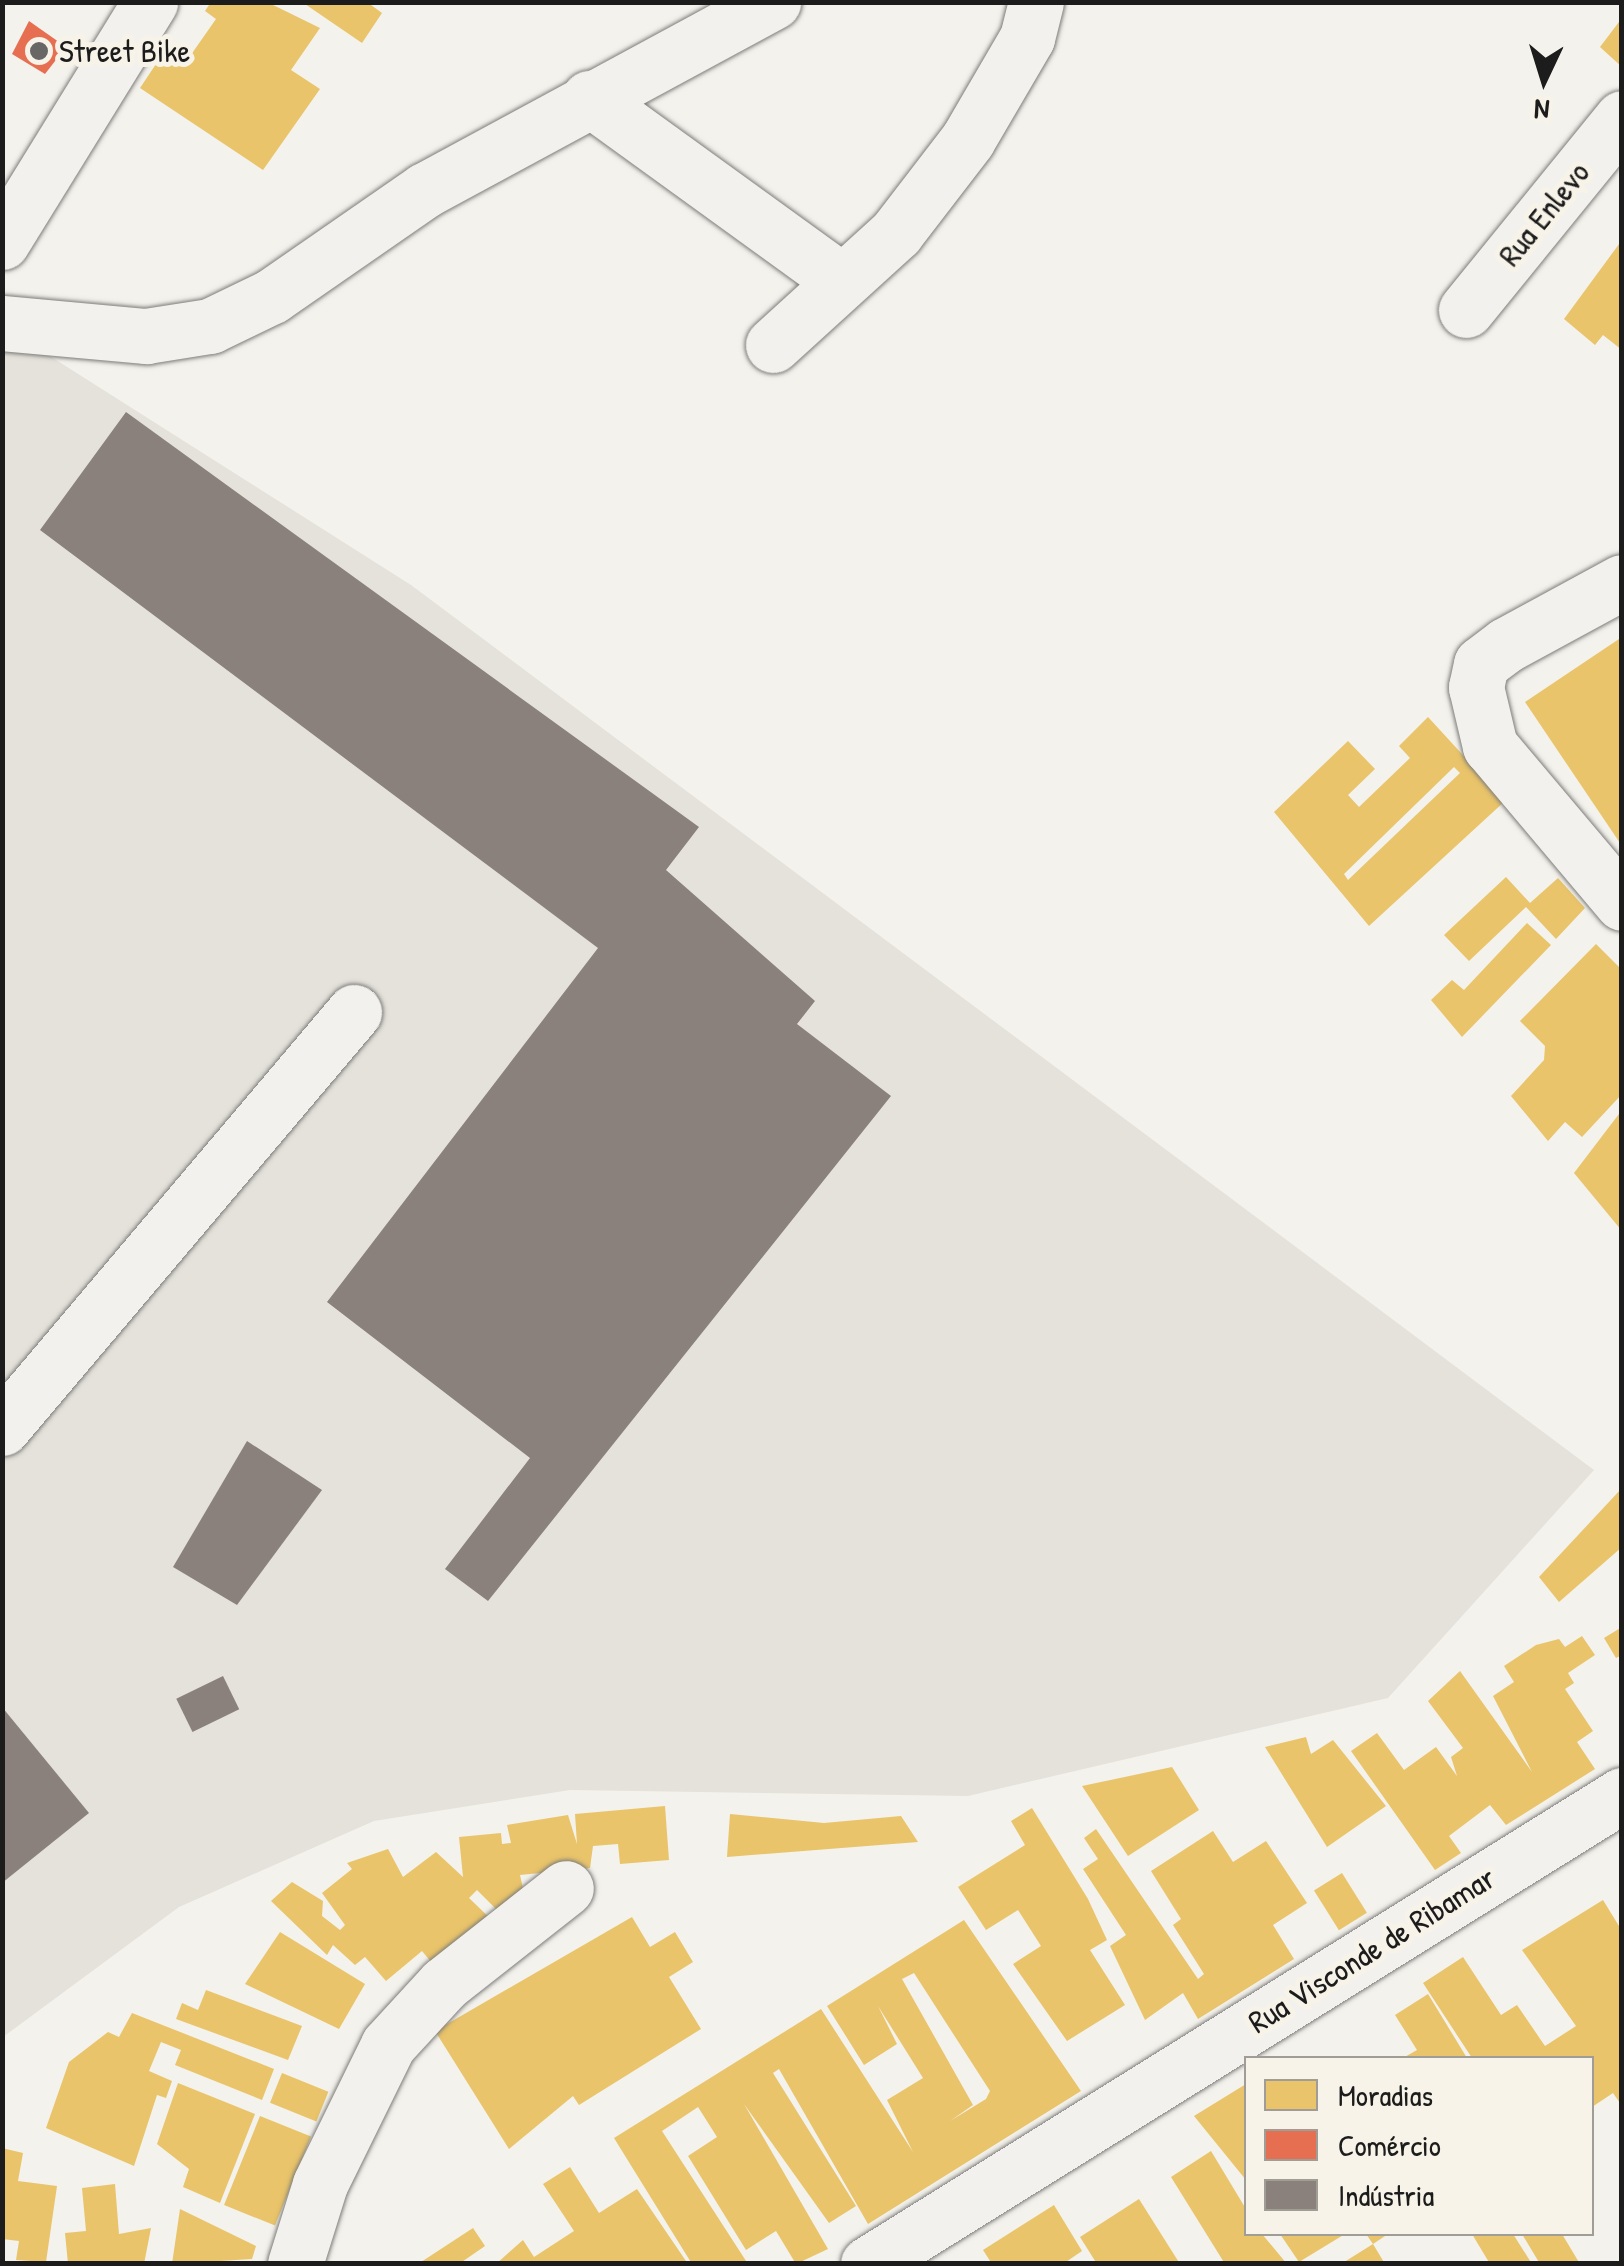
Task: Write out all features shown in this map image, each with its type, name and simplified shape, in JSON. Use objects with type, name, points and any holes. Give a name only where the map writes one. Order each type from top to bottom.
[{"type":"street","points":[[2,242],[150,2]]},
{"type":"street","points":[[2,323],[146,336],[210,326],[589,98],[773,2]]},
{"type":"street","points":[[774,346],[840,280],[896,233],[968,139],[1028,38],[1036,2]]},
{"type":"street","points":[[589,98],[840,280]]},
{"type":"street","name":"Rua Enlevo","points":[[1466,310],[1622,118]]},
{"type":"street","points":[[1622,582],[1481,664],[1478,717],[1490,746],[1622,904]]},
{"type":"street","points":[[2,1428],[354,1012]]},
{"type":"street","name":"Rua Visconde de Ribamar","points":[[868,2264],[1622,1795]]},
{"type":"street","points":[[294,2264],[320,2184],[388,2045],[444,1984],[566,1888]]},
{"type":"shaded area","points":[[12,332],[411,585],[1594,1470],[1388,1698],[968,1796],[570,1790],[374,1821],[179,1907],[3,2037],[2,346]]},
{"type":"building: Moradias","points":[[211,2],[267,2],[320,28],[291,70],[320,89],[263,170],[140,88],[168,46],[188,59],[216,19],[205,11]]},
{"type":"building: Moradias","points":[[302,2],[367,2],[382,13],[362,43]]},
{"type":"building: Moradias","points":[[1622,18],[1622,67],[1600,47]]},
{"type":"building: Moradias","points":[[1622,240],[1622,350],[1603,335],[1595,345],[1564,319]]},
{"type":"building: Moradias","points":[[1622,637],[1622,846],[1525,702]]},
{"type":"building: Moradias","points":[[1428,717],[1505,801],[1369,926],[1274,812],[1348,741],[1375,769],[1348,795],[1359,807],[1410,758],[1399,746]],"holes":[[[1454,767],[1460,773],[1348,880],[1344,874]]]},
{"type":"building: Moradias","points":[[1506,877],[1530,903],[1558,878],[1585,908],[1556,939],[1526,907],[1469,961],[1444,935]]},
{"type":"building: Moradias","points":[[1527,923],[1551,945],[1462,1037],[1431,1000],[1452,980],[1464,990]]},
{"type":"building: Moradias","points":[[1596,944],[1622,970],[1622,1094],[1582,1137],[1565,1122],[1548,1141],[1511,1096],[1544,1060],[1545,1046],[1520,1021]]},
{"type":"building: Moradias","points":[[1622,1110],[1622,1231],[1574,1173]]},
{"type":"building: Moradias","points":[[1622,1488],[1622,1547],[1559,1602],[1539,1577]]},
{"type":"building: Moradias","points":[[1622,1627],[1622,1655],[1616,1658],[1604,1638]]},
{"type":"building: Moradias","points":[[1582,1636],[1595,1655],[1568,1673],[1574,1683],[1565,1689],[1593,1731],[1577,1742],[1595,1769],[1506,1825],[1490,1805],[1449,1836],[1461,1853],[1435,1870],[1351,1751],[1377,1733],[1404,1770],[1436,1747],[1457,1776],[1451,1757],[1463,1748],[1428,1701],[1460,1671],[1532,1772],[1493,1696],[1514,1682],[1504,1666],[1536,1645],[1559,1639],[1565,1647]]},
{"type":"building: Moradias","points":[[1306,1737],[1311,1754],[1333,1740],[1386,1806],[1327,1847],[1265,1747]]},
{"type":"building: Moradias","points":[[1172,1767],[1199,1810],[1128,1856],[1082,1786]]},
{"type":"building: Moradias","points":[[665,1806],[669,1860],[620,1864],[618,1844],[593,1846],[590,1868],[520,1875],[526,1902],[505,1918],[477,1890],[469,1898],[497,1925],[442,1975],[422,1951],[386,1981],[365,1957],[355,1965],[333,1945],[327,1955],[271,1901],[292,1882],[323,1901],[322,1916],[340,1930],[345,1925],[322,1893],[352,1869],[347,1863],[388,1849],[403,1877],[436,1852],[463,1877],[459,1837],[501,1833],[502,1844],[511,1843],[507,1825],[568,1815],[577,1844],[575,1814]]},
{"type":"building: Moradias","points":[[1032,1808],[1088,1899],[1107,1940],[1090,1950],[1125,2005],[1067,2041],[1013,1964],[1041,1946],[1018,1910],[986,1930],[958,1887],[1025,1845],[1011,1821]]},
{"type":"building: Moradias","points":[[730,1814],[824,1823],[901,1816],[918,1842],[727,1857]]},
{"type":"building: Moradias","points":[[1096,1829],[1198,1979],[1204,1974],[1173,1925],[1181,1919],[1151,1871],[1213,1831],[1233,1862],[1266,1841],[1307,1903],[1273,1925],[1294,1959],[1198,2019],[1183,1993],[1145,2020],[1110,1946],[1126,1935],[1083,1869],[1098,1859],[1084,1838]]},
{"type":"building: Moradias","points":[[1342,1873],[1367,1913],[1339,1930],[1314,1890]]},
{"type":"building: Moradias","points":[[1603,1900],[1622,1931],[1622,2106],[1613,2093],[1594,2106],[1594,2056],[1471,2056],[1423,1983],[1463,1957],[1501,2015],[1517,2005],[1545,2046],[1576,2026],[1522,1950]]},
{"type":"building: Moradias","points":[[632,1917],[650,1947],[675,1932],[693,1962],[669,1977],[701,2029],[579,2105],[573,2096],[509,2149],[435,2031]]},
{"type":"building: Moradias","points":[[964,1920],[1081,2091],[868,2224],[779,2069],[773,2073],[856,2206],[829,2223],[744,2104],[828,2249],[796,2264],[776,2231],[746,2250],[688,2156],[717,2137],[698,2107],[662,2131],[748,2264],[692,2264],[614,2138],[821,2009],[913,2152],[887,2100],[923,2078],[878,2006],[897,2044],[864,2065],[827,2006]],"holes":[[[914,1973],[990,2091],[986,2099],[950,2121],[973,2105],[902,1979]]]},
{"type":"building: Moradias","points":[[280,1932],[365,1984],[339,2029],[245,1984]]},
{"type":"building: Moradias","points":[[206,1990],[302,2026],[288,2060],[176,2019],[182,2003],[198,2010]]},
{"type":"building: Moradias","points":[[1428,1994],[1466,2056],[1406,2056],[1417,2050],[1395,2015]]},
{"type":"building: Moradias","points":[[132,2013],[274,2069],[262,2100],[175,2065],[181,2050],[161,2042],[149,2071],[172,2081],[166,2098],[157,2095],[134,2166],[46,2128],[69,2062],[108,2032],[119,2037]]},
{"type":"building: Moradias","points":[[282,2073],[328,2092],[316,2121],[270,2103]]},
{"type":"building: Moradias","points":[[178,2083],[255,2114],[220,2203],[183,2187],[189,2169],[157,2144]]},
{"type":"building: Moradias","points":[[1244,2085],[1244,2178],[1194,2116]]},
{"type":"building: Moradias","points":[[260,2116],[311,2137],[275,2226],[224,2205]]},
{"type":"building: Moradias","points":[[2,2148],[23,2153],[18,2181],[57,2186],[46,2262],[16,2260],[19,2241],[2,2239]]},
{"type":"building: Moradias","points":[[1211,2151],[1244,2206],[1244,2236],[1264,2236],[1287,2264],[1225,2264],[1171,2177]]},
{"type":"building: Moradias","points":[[570,2167],[599,2213],[637,2189],[688,2264],[496,2264],[523,2240],[534,2257],[574,2231],[543,2184]]},
{"type":"building: Moradias","points":[[115,2184],[119,2234],[151,2228],[144,2264],[68,2264],[65,2233],[86,2231],[82,2188]]},
{"type":"building: Moradias","points":[[1139,2199],[1180,2264],[1097,2264],[1080,2237]]},
{"type":"building: Moradias","points":[[1054,2205],[1082,2251],[1063,2264],[992,2264],[983,2250]]},
{"type":"building: Moradias","points":[[180,2209],[256,2246],[252,2259],[172,2264]]},
{"type":"building: Moradias","points":[[473,2228],[485,2246],[459,2264],[418,2264]]},
{"type":"building: Moradias","points":[[1281,2236],[1342,2236],[1299,2262]]},
{"type":"building: Moradias","points":[[1367,2236],[1385,2236],[1373,2244]]},
{"type":"building: Moradias","points":[[1473,2236],[1514,2236],[1532,2264],[1490,2264]]},
{"type":"building: Moradias","points":[[1523,2236],[1563,2236],[1580,2264],[1540,2264]]},
{"type":"building: Moradias","points":[[1373,2244],[1385,2264],[1341,2264]]},
{"type":"building: Comércio","name":"Street Bike","points":[[29,21],[66,47],[45,74],[12,54]]},
{"type":"building: Indústria","points":[[126,412],[699,827],[666,870],[815,1001],[797,1024],[891,1096],[488,1601],[445,1569],[530,1458],[327,1302],[598,948],[40,530]]},
{"type":"building: Indústria","points":[[247,1441],[322,1490],[237,1605],[173,1567]]},
{"type":"building: Indústria","points":[[223,1676],[239,1709],[192,1732],[176,1699]]},
{"type":"building: Indústria","points":[[2,1707],[89,1813],[2,1883]]},
{"type":"place","name":"Street Bike","points":[[39,51]]}]
